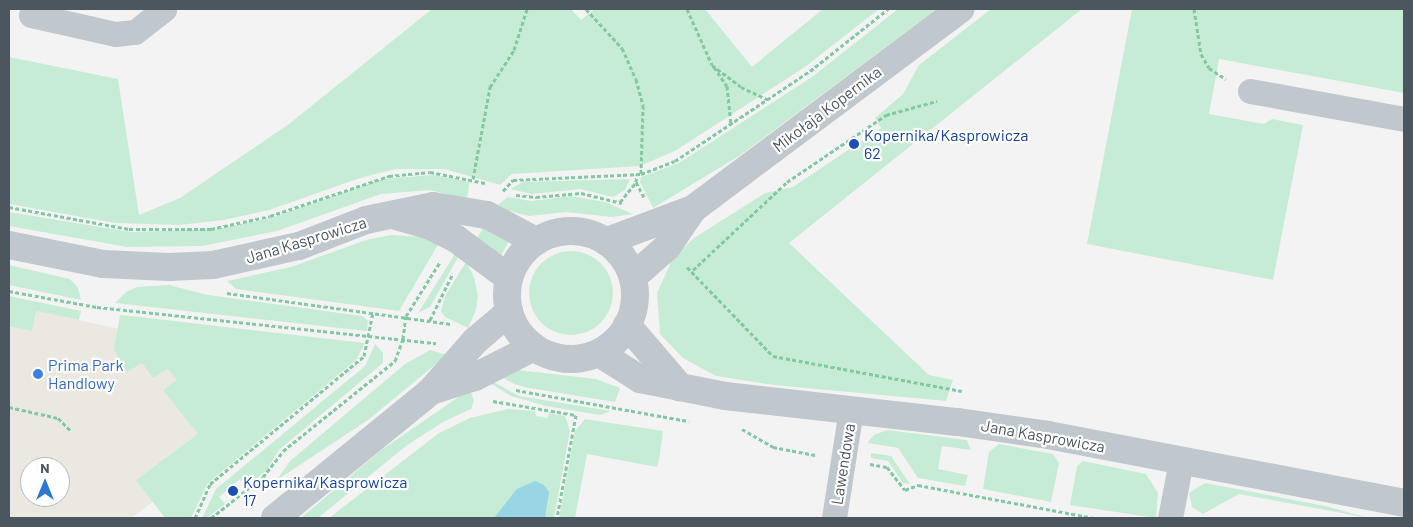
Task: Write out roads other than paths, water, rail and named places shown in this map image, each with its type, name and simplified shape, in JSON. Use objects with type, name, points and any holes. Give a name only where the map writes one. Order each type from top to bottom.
[{"type":"street","points":[[31,15],[115,34],[135,32],[164,9]]},
{"type":"street","name":"Mikołaja Kopernika","points":[[607,242],[692,209],[960,9]]},
{"type":"street","points":[[1250,91],[1404,119]]},
{"type":"street","name":"Jana Kasprowicza","points":[[9,245],[102,264],[169,267],[213,265],[299,246],[366,220],[433,206],[472,210],[536,241]]},
{"type":"street","name":"Mikołaja Kopernika","points":[[632,277],[667,246],[692,209]]},
{"type":"street","name":"Jana Kasprowicza","points":[[395,215],[428,225],[455,238],[509,278]]},
{"type":"street","points":[[571,230],[590,234],[607,242],[623,256],[632,277],[633,310],[627,325],[615,341],[599,352],[577,358],[562,357],[534,347],[519,332],[509,312],[509,278],[519,257],[536,241],[553,233],[571,230]]},
{"type":"street","points":[[467,367],[509,312]]},
{"type":"street","points":[[627,325],[680,387]]},
{"type":"street","points":[[275,518],[431,391],[467,367],[534,347]]},
{"type":"street","name":"Jana Kasprowicza","points":[[599,352],[640,379],[725,396],[1039,434],[1404,503]]},
{"type":"street","name":"Lawendowa","points":[[834,518],[851,410]]},
{"type":"street","points":[[1170,518],[1181,460]]},
{"type":"water","points":[[535,481],[544,485],[549,492],[545,518],[494,518],[517,489]]},
{"type":"place","name":"Kopernika/Kasprowicza 62","points":[[854,144]]},
{"type":"place","name":"Prima Park Handlowy","points":[[38,374]]},
{"type":"place","name":"Kopernika/Kasprowicza 17","points":[[233,491]]}]
